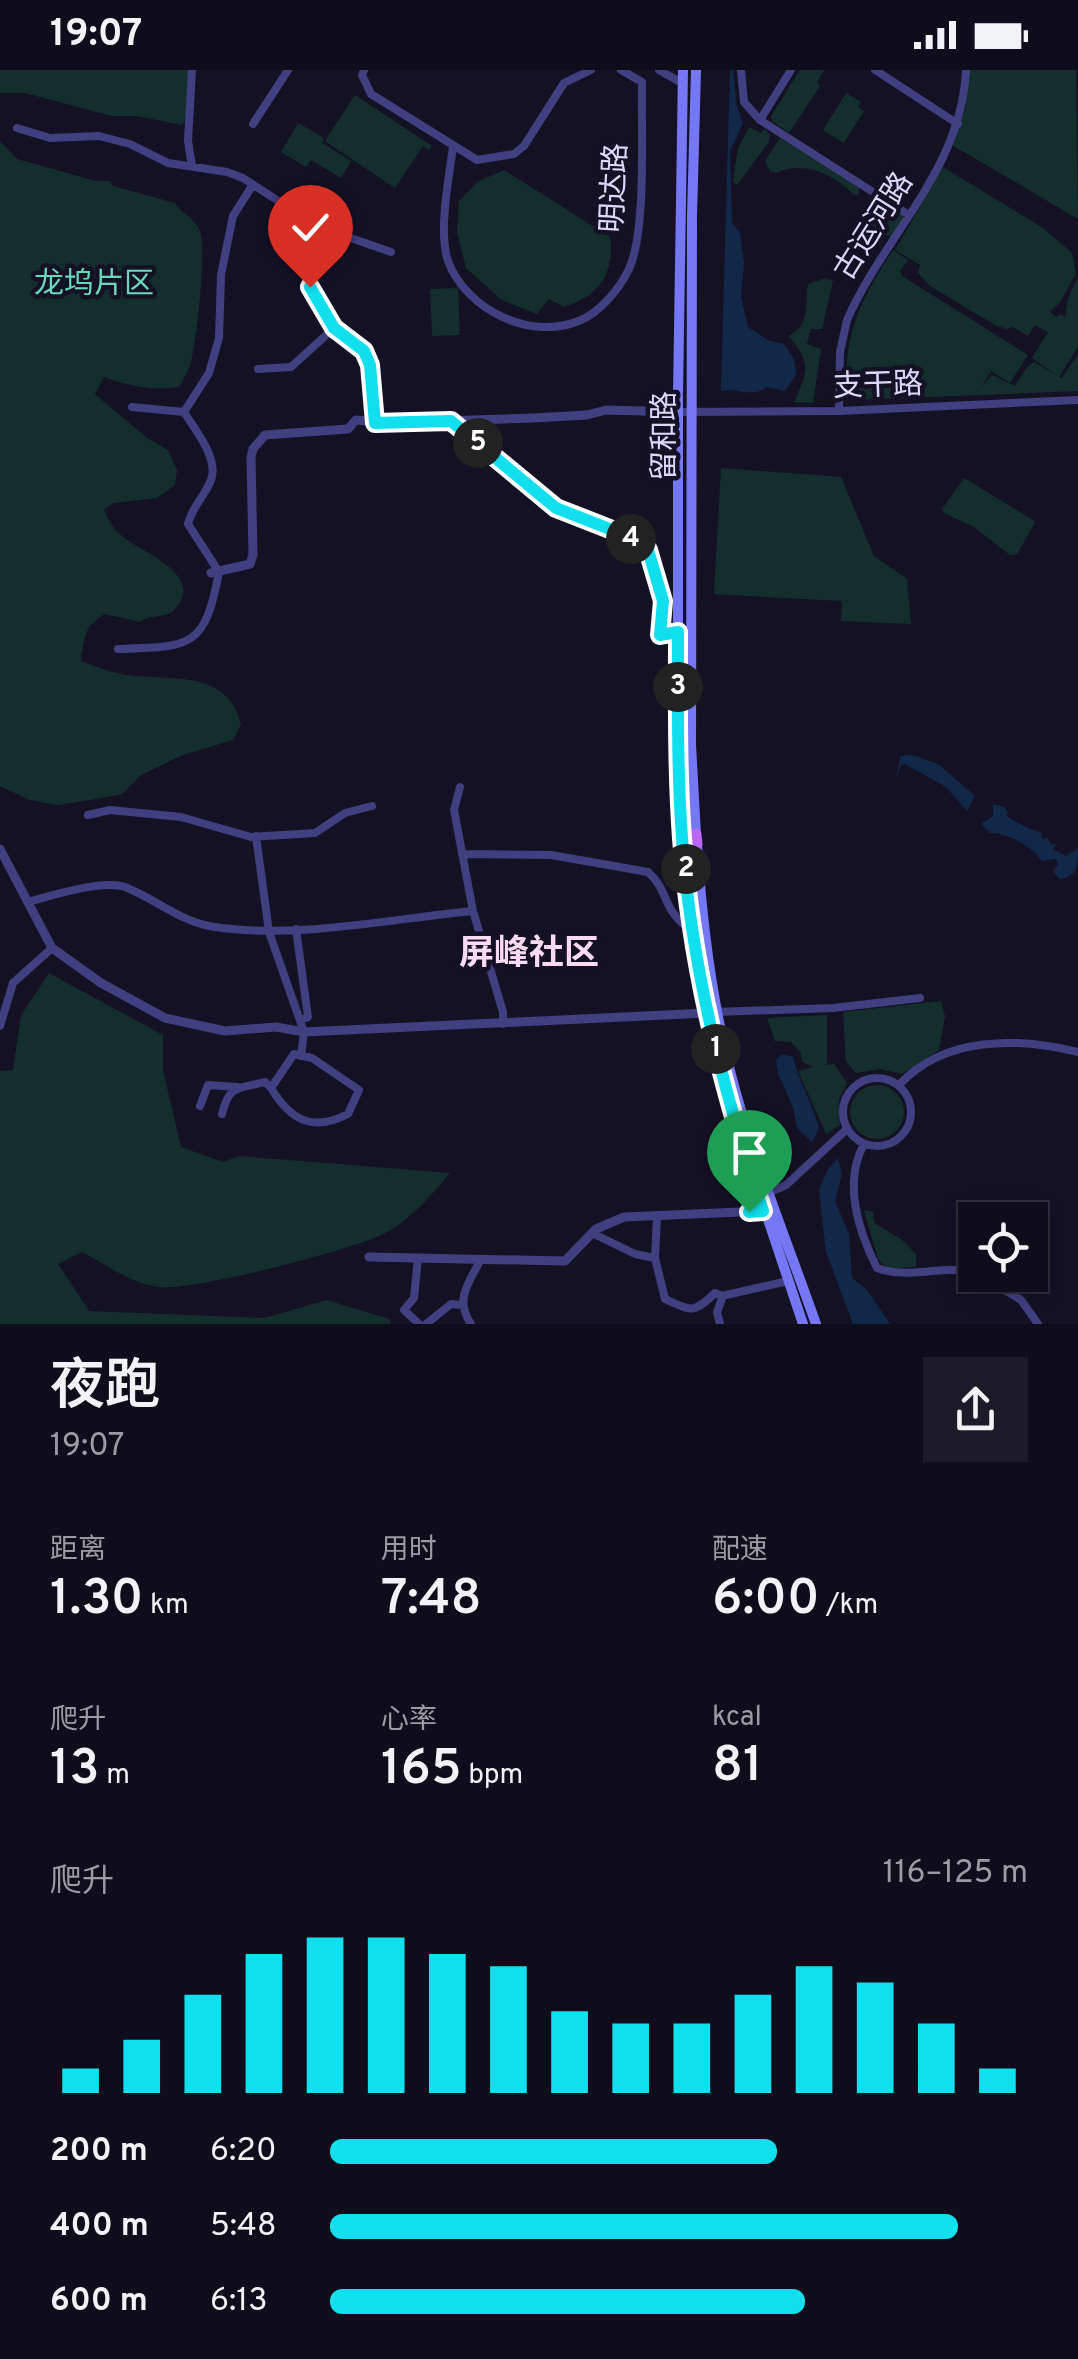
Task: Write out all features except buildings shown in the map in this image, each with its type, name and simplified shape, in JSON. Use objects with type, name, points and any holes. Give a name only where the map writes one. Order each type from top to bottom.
[{"type":"main road","name":"留和路","points":[[683,70],[691,746],[712,1012],[768,1193],[816,1324]]},
{"type":"main road","name":"留和路","points":[[696,70],[678,632],[682,840],[693,931],[734,1121],[803,1324]]},
{"type":"street","points":[[192,70],[188,141],[192,166]]},
{"type":"street","points":[[364,70],[362,75],[371,94],[477,160],[514,154],[524,146],[564,83],[591,70]]},
{"type":"street","name":"明达路","points":[[452,147],[444,242],[449,262],[470,296],[508,320],[545,326],[582,320],[607,301],[629,271],[638,238],[642,82],[620,70]]},
{"type":"street","points":[[659,70],[682,83]]},
{"type":"street","points":[[741,70],[744,102],[760,120],[910,214]]},
{"type":"street","points":[[760,120],[791,70]]},
{"type":"street","points":[[874,70],[958,124]]},
{"type":"street","name":"古运河路","points":[[839,411],[840,352],[847,320],[946,154],[958,124],[966,70]]},
{"type":"street","points":[[253,124],[287,71]]},
{"type":"street","points":[[17,128],[50,138],[99,136],[130,144],[168,163],[228,172],[283,204],[296,227],[310,287],[334,328],[364,351],[370,365],[375,423]]},
{"type":"street","points":[[184,412],[210,373],[219,338],[221,274],[233,216],[252,186]]},
{"type":"street","points":[[296,227],[322,228],[391,252]]},
{"type":"street","points":[[258,368],[291,366],[334,328]]},
{"type":"street","name":"支干路","points":[[686,413],[839,411],[1078,400]]},
{"type":"street","points":[[132,406],[184,412]]},
{"type":"street","points":[[215,573],[250,564],[251,458],[265,436],[348,429],[356,420],[451,421],[587,415],[606,410],[686,413]]},
{"type":"street","points":[[118,649],[163,648],[194,639],[212,612],[215,573],[188,524],[213,474],[210,456],[184,412]]},
{"type":"street","points":[[451,421],[556,508],[625,535],[648,550],[663,601],[660,635],[678,632]]},
{"type":"street","points":[[460,787],[454,810],[473,911],[504,1012],[503,1024]]},
{"type":"street","points":[[88,815],[110,810],[182,817],[256,836],[315,833],[346,812],[372,806]]},
{"type":"street","points":[[256,836],[269,932],[304,1032],[301,1056]]},
{"type":"street","points":[[0,849],[52,948],[102,983],[165,1018],[225,1030],[276,1028],[304,1032],[503,1024],[834,1008],[920,998]]},
{"type":"street","points":[[462,854],[551,855],[648,872],[657,880],[670,914],[693,931]]},
{"type":"street","points":[[28,902],[80,889],[122,886],[184,920],[212,927],[269,932],[473,911]]},
{"type":"street","points":[[296,929],[308,1017],[300,1020]]},
{"type":"street","points":[[0,1026],[14,983],[52,948]]},
{"type":"street","points":[[900,1085],[923,1064],[966,1047],[1013,1042],[1078,1052]]},
{"type":"street","points":[[200,1106],[208,1084],[238,1087],[265,1082],[284,1106],[312,1124],[323,1125],[348,1114],[360,1090],[312,1058],[294,1054],[272,1088]]},
{"type":"street","points":[[876,1077],[900,1085],[909,1097],[912,1112],[905,1133],[886,1145],[864,1144],[847,1129],[843,1112],[853,1088],[876,1077]]},
{"type":"street","points":[[222,1114],[228,1094],[238,1087]]},
{"type":"street","points":[[768,1193],[786,1185],[847,1129]]},
{"type":"street","points":[[864,1144],[858,1154],[853,1185],[862,1234],[876,1268],[916,1274],[958,1268]]},
{"type":"street","points":[[369,1258],[565,1261],[592,1233],[624,1218],[763,1211]]},
{"type":"street","points":[[657,1218],[655,1258],[664,1299],[690,1310],[706,1304],[715,1293],[723,1296],[788,1281]]},
{"type":"street","points":[[592,1233],[636,1254],[655,1258]]},
{"type":"street","points":[[418,1258],[414,1298],[404,1310],[422,1324],[451,1304],[462,1305]]},
{"type":"street","points":[[471,1324],[461,1297],[481,1260]]},
{"type":"street","points":[[1008,1292],[1021,1300],[1038,1324]]},
{"type":"street","points":[[720,1324],[717,1312],[723,1296]]},
{"type":"green space","points":[[0,70],[192,70],[194,108],[182,125],[136,116],[112,116],[25,93],[0,93]]},
{"type":"green space","points":[[800,70],[824,70],[817,82],[820,86],[789,133],[771,116]]},
{"type":"green space","points":[[969,70],[1076,70],[1078,219],[952,145],[965,110]]},
{"type":"green space","points":[[846,93],[861,102],[858,107],[864,111],[844,143],[823,130]]},
{"type":"green space","points":[[355,95],[432,146],[429,150],[423,146],[395,188],[325,141]]},
{"type":"green space","points":[[298,123],[351,161],[341,178],[311,160],[306,167],[281,152]]},
{"type":"green space","points":[[749,127],[761,133],[764,129],[770,134],[769,142],[737,185],[733,182],[738,148]]},
{"type":"green space","points":[[780,138],[859,186],[859,195],[818,171],[770,171],[765,161]]},
{"type":"green space","name":"龙坞片区","points":[[0,141],[17,159],[96,181],[110,181],[113,186],[175,203],[198,226],[202,241],[195,339],[190,366],[179,387],[141,387],[104,377],[95,394],[147,438],[168,450],[177,470],[175,485],[157,498],[113,503],[104,510],[119,533],[177,575],[183,596],[172,612],[140,622],[105,614],[86,633],[81,661],[121,674],[211,686],[234,706],[241,724],[233,740],[183,755],[141,775],[122,794],[58,805],[30,800],[0,786]]},
{"type":"green space","points":[[943,167],[1043,228],[1072,253],[1076,273],[1061,301],[1050,312],[1066,317],[1078,277],[1078,347],[1059,377],[1078,354],[1078,391],[854,400],[847,396],[848,354],[856,319],[893,250],[908,260],[900,271],[902,276],[1028,355],[1010,383],[991,371],[981,387],[992,375],[1015,386],[1034,362],[1058,376],[1032,358],[1048,332],[1035,325],[1028,336],[1013,327],[995,325],[930,286],[918,273],[920,265],[895,250]]},
{"type":"green space","points":[[504,170],[610,237],[607,272],[587,296],[564,307],[549,299],[537,314],[502,300],[466,268],[457,232],[459,201],[477,182]]},
{"type":"green space","points":[[871,194],[904,216],[892,237],[860,228],[861,212]]},
{"type":"green space","points":[[826,278],[833,281],[822,329],[811,329],[807,344],[821,349],[813,403],[794,402],[805,367],[801,353],[788,336],[804,320],[808,284]]},
{"type":"green space","points":[[458,288],[460,335],[432,336],[430,289]]},
{"type":"green space","points":[[721,468],[841,477],[874,556],[907,579],[911,624],[841,621],[842,601],[714,594]]},
{"type":"green space","points":[[964,478],[1033,520],[1035,523],[1017,554],[1010,555],[974,527],[944,513],[942,509]]},
{"type":"green space","points":[[49,973],[163,1035],[163,1070],[181,1147],[223,1162],[239,1156],[450,1173],[414,1212],[389,1231],[312,1258],[239,1276],[159,1287],[129,1278],[82,1252],[58,1264],[89,1311],[264,1318],[327,1300],[389,1319],[391,1324],[0,1324],[0,1071],[13,1070],[21,1015]]},
{"type":"green space","points":[[941,1001],[945,1016],[939,1050],[902,1074],[880,1069],[856,1073],[846,1062],[843,1012]]},
{"type":"green space","points":[[827,1015],[824,1065],[834,1064],[847,1083],[839,1099],[840,1125],[826,1134],[798,1071],[813,1067],[803,1062],[791,1042],[775,1041],[767,1018]]},
{"type":"green space","points":[[877,1085],[896,1093],[904,1112],[896,1131],[877,1139],[858,1131],[850,1112],[858,1093]]},
{"type":"green space","points":[[864,1210],[873,1212],[874,1223],[901,1239],[916,1254],[916,1267],[888,1269],[878,1259]]},
{"type":"water","points":[[730,70],[743,123],[730,151],[732,223],[740,233],[744,263],[741,296],[748,327],[768,340],[784,344],[794,359],[796,375],[785,391],[767,387],[756,392],[721,391]]},
{"type":"water","points":[[912,755],[938,764],[975,796],[967,811],[946,787],[905,764],[901,765],[895,782],[901,756]]},
{"type":"water","points":[[993,804],[1004,807],[1006,816],[1041,832],[1042,839],[1047,838],[1052,845],[1056,843],[1053,849],[1066,856],[1078,848],[1073,873],[1059,879],[1053,870],[1058,865],[1056,859],[1042,861],[1019,841],[990,833],[981,824],[993,816]]},
{"type":"water","points":[[782,1054],[793,1057],[816,1119],[819,1128],[812,1142],[797,1128],[793,1107],[778,1074],[776,1060]]},
{"type":"water","points":[[838,1158],[842,1173],[835,1201],[849,1234],[852,1278],[867,1290],[890,1324],[853,1324],[826,1252],[819,1190]]},
{"type":"district","name":"屏峰社区","points":[[529,955]]},
{"type":"route","points":[[310,287],[334,328],[364,351],[370,365],[375,423],[451,421],[556,508],[625,535],[648,550],[663,601],[660,635],[678,632],[682,845],[707,1013],[742,1149],[763,1211],[749,1212]]}]
